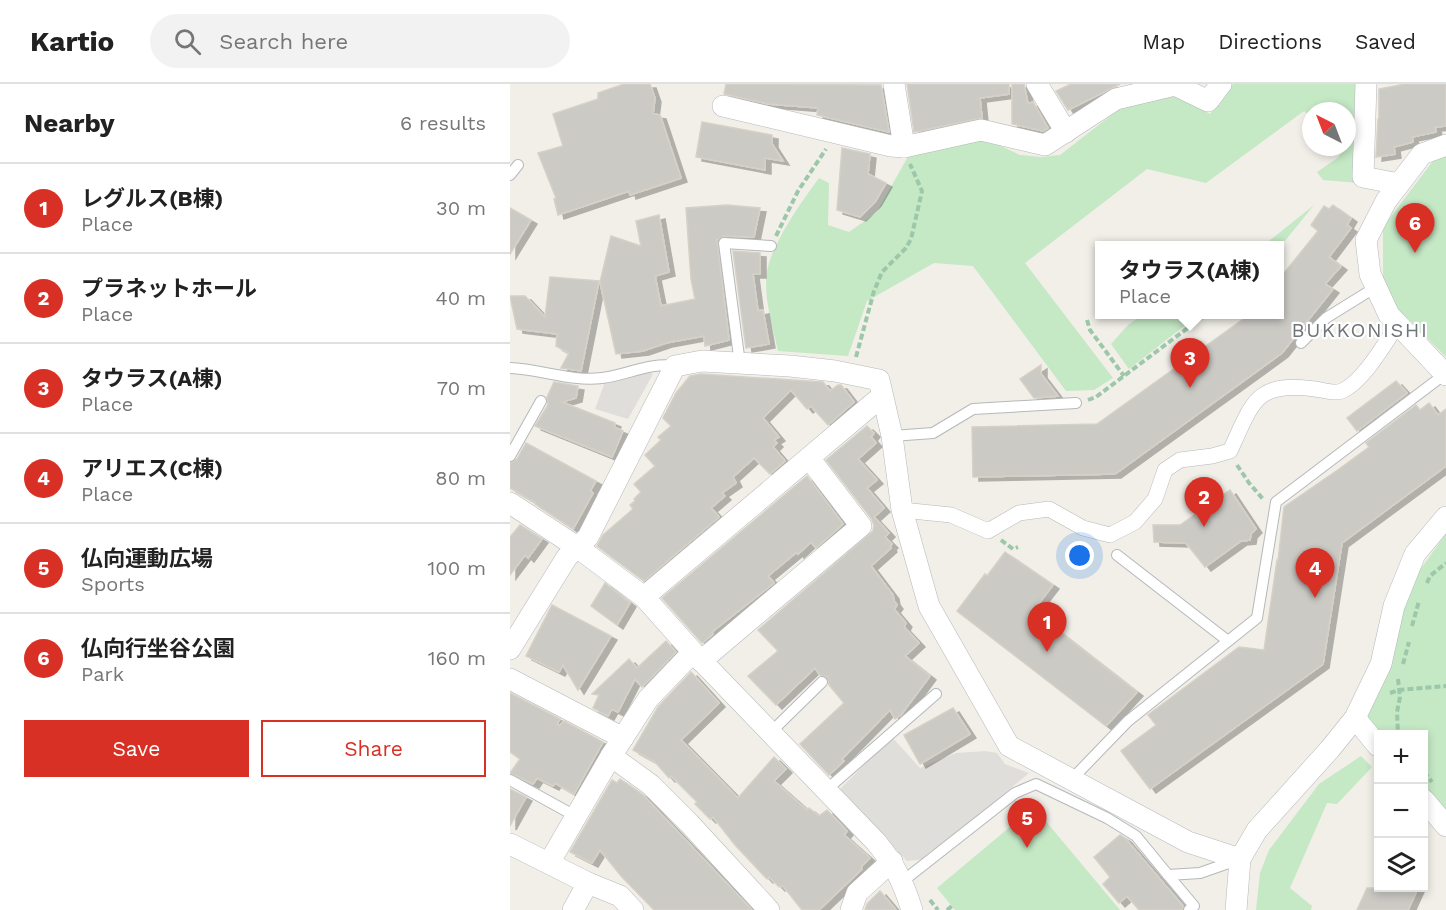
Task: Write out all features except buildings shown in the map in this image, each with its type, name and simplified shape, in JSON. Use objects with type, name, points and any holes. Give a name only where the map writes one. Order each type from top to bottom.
[{"type":"street","points":[[894,84],[904,147]]},
{"type":"street","points":[[1037,84],[1066,132]]},
{"type":"street","points":[[723,106],[891,146],[904,147],[981,130],[1045,145],[1116,99],[1174,85],[1208,100],[1221,84]]},
{"type":"street","points":[[1366,84],[1363,177],[1399,184]]},
{"type":"street","points":[[1446,145],[1422,154],[1386,201],[1366,240],[1370,274],[1389,315],[1446,375]]},
{"type":"street","points":[[902,510],[951,515],[988,531],[1019,513],[1048,508],[1083,528],[1110,535],[1135,522],[1155,499],[1165,470],[1180,460],[1230,451],[1251,405],[1272,389],[1293,386],[1339,393],[1354,384],[1398,324]]},
{"type":"street","points":[[510,649],[567,557],[588,537],[675,366],[702,361],[790,366],[879,380],[891,436],[902,510],[929,606],[1009,746],[1188,842],[1240,859]]},
{"type":"street","points":[[644,597],[882,396]]},
{"type":"street","points":[[549,863],[648,699],[697,656],[861,526],[808,458]]},
{"type":"street","points":[[510,503],[577,547],[644,597],[892,861],[903,881],[912,910]]},
{"type":"street","points":[[1236,910],[1240,859],[1257,830],[1355,718],[1381,664],[1394,606],[1415,554],[1446,517]]},
{"type":"street","points":[[510,679],[617,747],[770,910]]},
{"type":"street","points":[[1355,718],[1374,741]]},
{"type":"street","points":[[1428,805],[1446,826]]},
{"type":"street","points":[[510,844],[588,883],[620,896],[633,910]]},
{"type":"street","points":[[851,910],[857,893],[892,861]]},
{"type":"street","points":[[573,910],[588,883]]},
{"type":"lane","points":[[510,175],[518,165]]},
{"type":"lane","points":[[740,364],[724,243],[771,246]]},
{"type":"lane","points":[[1301,343],[1326,318],[1376,287]]},
{"type":"lane","points":[[510,368],[575,377],[601,378],[662,364],[675,366]]},
{"type":"lane","points":[[1072,779],[1128,721],[1257,618],[1276,502],[1446,375]]},
{"type":"lane","points":[[510,456],[541,401]]},
{"type":"lane","points":[[891,436],[933,433],[973,409],[1076,403]]},
{"type":"lane","points":[[1116,555],[1228,641]]},
{"type":"lane","points":[[770,733],[822,682]]},
{"type":"lane","points":[[825,790],[936,694]]},
{"type":"lane","points":[[510,780],[577,817]]},
{"type":"lane","points":[[903,881],[1015,793],[1036,784],[1107,818],[1136,836],[1194,906],[1189,910]]},
{"type":"lane","points":[[1168,875],[1200,873],[1240,859]]},
{"type":"path","points":[[771,246],[798,191],[836,133]]},
{"type":"path","points":[[851,374],[874,291],[882,272],[906,248],[911,239],[922,191],[904,147]]},
{"type":"path","points":[[1086,320],[1090,330],[1124,377]]},
{"type":"path","points":[[1076,403],[1096,397],[1197,321]]},
{"type":"path","points":[[1230,451],[1249,483],[1274,511]]},
{"type":"path","points":[[1423,591],[1431,576],[1446,563]]},
{"type":"path","points":[[1411,627],[1420,600]]},
{"type":"path","points":[[1398,730],[1396,712],[1400,697],[1397,681],[1406,658],[1409,638]]},
{"type":"path","points":[[1405,690],[1446,686]]},
{"type":"path","points":[[947,910],[952,906]]},
{"type":"shaded area","points":[[647,371],[653,374],[628,419],[595,409],[605,382]]},
{"type":"shaded area","points":[[892,737],[920,768],[956,753],[986,751],[997,753],[1005,764],[1029,773],[934,852],[932,850],[924,857],[926,859],[907,861],[839,790]]},
{"type":"green space","points":[[1233,84],[1359,84],[1359,183],[1323,180],[1317,172],[1339,156],[1356,156],[1356,102],[1302,102],[1302,112],[1206,183],[1147,169],[1025,263],[1113,378],[1094,390],[1066,391],[973,266],[934,263],[867,301],[848,356],[778,351],[767,302],[767,272],[774,249],[781,236],[819,178],[829,183],[828,225],[849,232],[876,213],[909,155],[977,140],[990,141],[1020,155],[1041,157],[1060,155],[1118,110],[1173,92],[1210,114]]},
{"type":"green space","points":[[1446,154],[1446,357],[1398,309],[1383,279],[1383,227],[1436,157]]},
{"type":"green space","points":[[1314,205],[1284,242],[1269,241]]},
{"type":"green space","points":[[1136,319],[1193,319],[1129,369],[1111,344]]},
{"type":"green space","points":[[1446,534],[1446,812],[1428,792],[1428,730],[1375,730],[1364,716],[1411,582]]},
{"type":"green space","points":[[1361,756],[1372,767],[1337,804],[1327,803],[1290,888],[1312,906],[1311,910],[1256,910],[1260,873],[1269,850],[1319,784]]},
{"type":"green space","points":[[1034,807],[1120,910],[955,910],[937,888]]},
{"type":"place","name":"仏向行坐谷公園","points":[[1415,253]]},
{"type":"place","name":"タウラス(A棟)","points":[[1190,388]]},
{"type":"place","name":"プラネットホール","points":[[1204,527]]},
{"type":"place","name":"アリエス(C棟)","points":[[1315,598]]},
{"type":"place","name":"レグルス(B棟)","points":[[1047,652]]},
{"type":"place","name":"仏向運動広場","points":[[1027,848]]},
{"type":"district","name":"BUKKONISHI","points":[[1360,330]]}]
